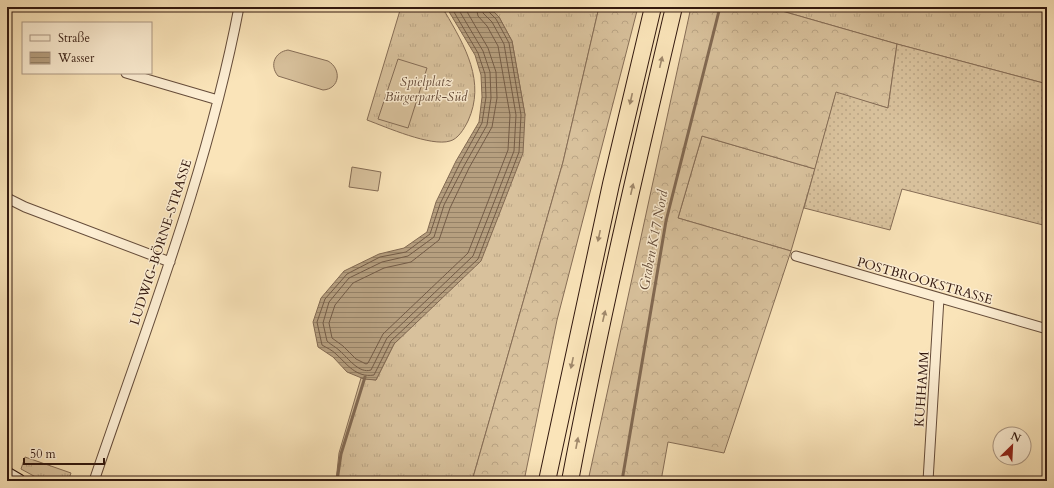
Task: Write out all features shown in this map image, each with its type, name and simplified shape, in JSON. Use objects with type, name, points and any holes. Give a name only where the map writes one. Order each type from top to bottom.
[{"type":"highway","points":[[547,481],[611,184],[653,7]]},
{"type":"highway","points":[[570,481],[584,405],[674,7]]},
{"type":"main road","points":[[7,474],[19,481]]},
{"type":"street","name":"LUDWIG-BÖRNE-STRASSE","points":[[94,481],[170,262],[218,100],[239,7]]},
{"type":"street","points":[[129,74],[218,100]]},
{"type":"street","points":[[7,198],[25,207],[170,262]]},
{"type":"street","name":"POSTBROOKSTRASSE","points":[[796,256],[1047,329]]},
{"type":"street","name":"KUHHAMM","points":[[928,481],[940,298]]},
{"type":"green space","name":"Spielplatz Bürgerpark-Süd","points":[[401,7],[428,7],[445,12],[466,51],[474,78],[475,92],[473,107],[463,130],[453,140],[442,142],[420,139],[367,120]]},
{"type":"green space","points":[[489,7],[599,7],[563,162],[472,481],[336,481],[339,453],[361,378],[376,380],[394,344],[428,310],[525,115],[512,41],[499,17]]},
{"type":"green space","points":[[599,7],[638,7],[557,320],[524,481],[472,481],[563,162]]},
{"type":"green space","points":[[691,7],[768,7],[897,44],[888,108],[836,93],[815,169],[702,136],[678,218],[791,251],[724,453],[668,442],[661,481],[588,481]]},
{"type":"green space","points":[[768,7],[1047,7],[1047,84],[897,44]]},
{"type":"green space","points":[[897,44],[1047,84],[1047,226],[902,189],[890,230],[804,208],[836,92],[888,108]]},
{"type":"green space","points":[[288,50],[328,61],[336,69],[336,82],[329,89],[323,90],[278,76],[274,68],[275,60],[280,53]]},
{"type":"green space","points":[[398,59],[427,68],[408,128],[378,119]]},
{"type":"green space","points":[[702,136],[815,169],[791,251],[678,218]]},
{"type":"green space","points":[[352,167],[381,172],[378,191],[349,187]]},
{"type":"green space","points":[[25,457],[71,473],[68,481],[43,481],[21,469]]},
{"type":"water","points":[[453,7],[489,7],[499,17],[512,41],[525,115],[523,153],[481,261],[394,344],[376,380],[364,379],[347,372],[333,357],[318,347],[313,322],[321,298],[344,271],[379,254],[404,248],[427,232],[436,202],[456,161],[479,122],[482,97],[481,75],[475,55],[448,10]]},
{"type":"waterway","name":"Graben K17 Nord","points":[[622,481],[666,221],[720,7]]},
{"type":"waterway","points":[[337,481],[341,454],[365,377]]}]
